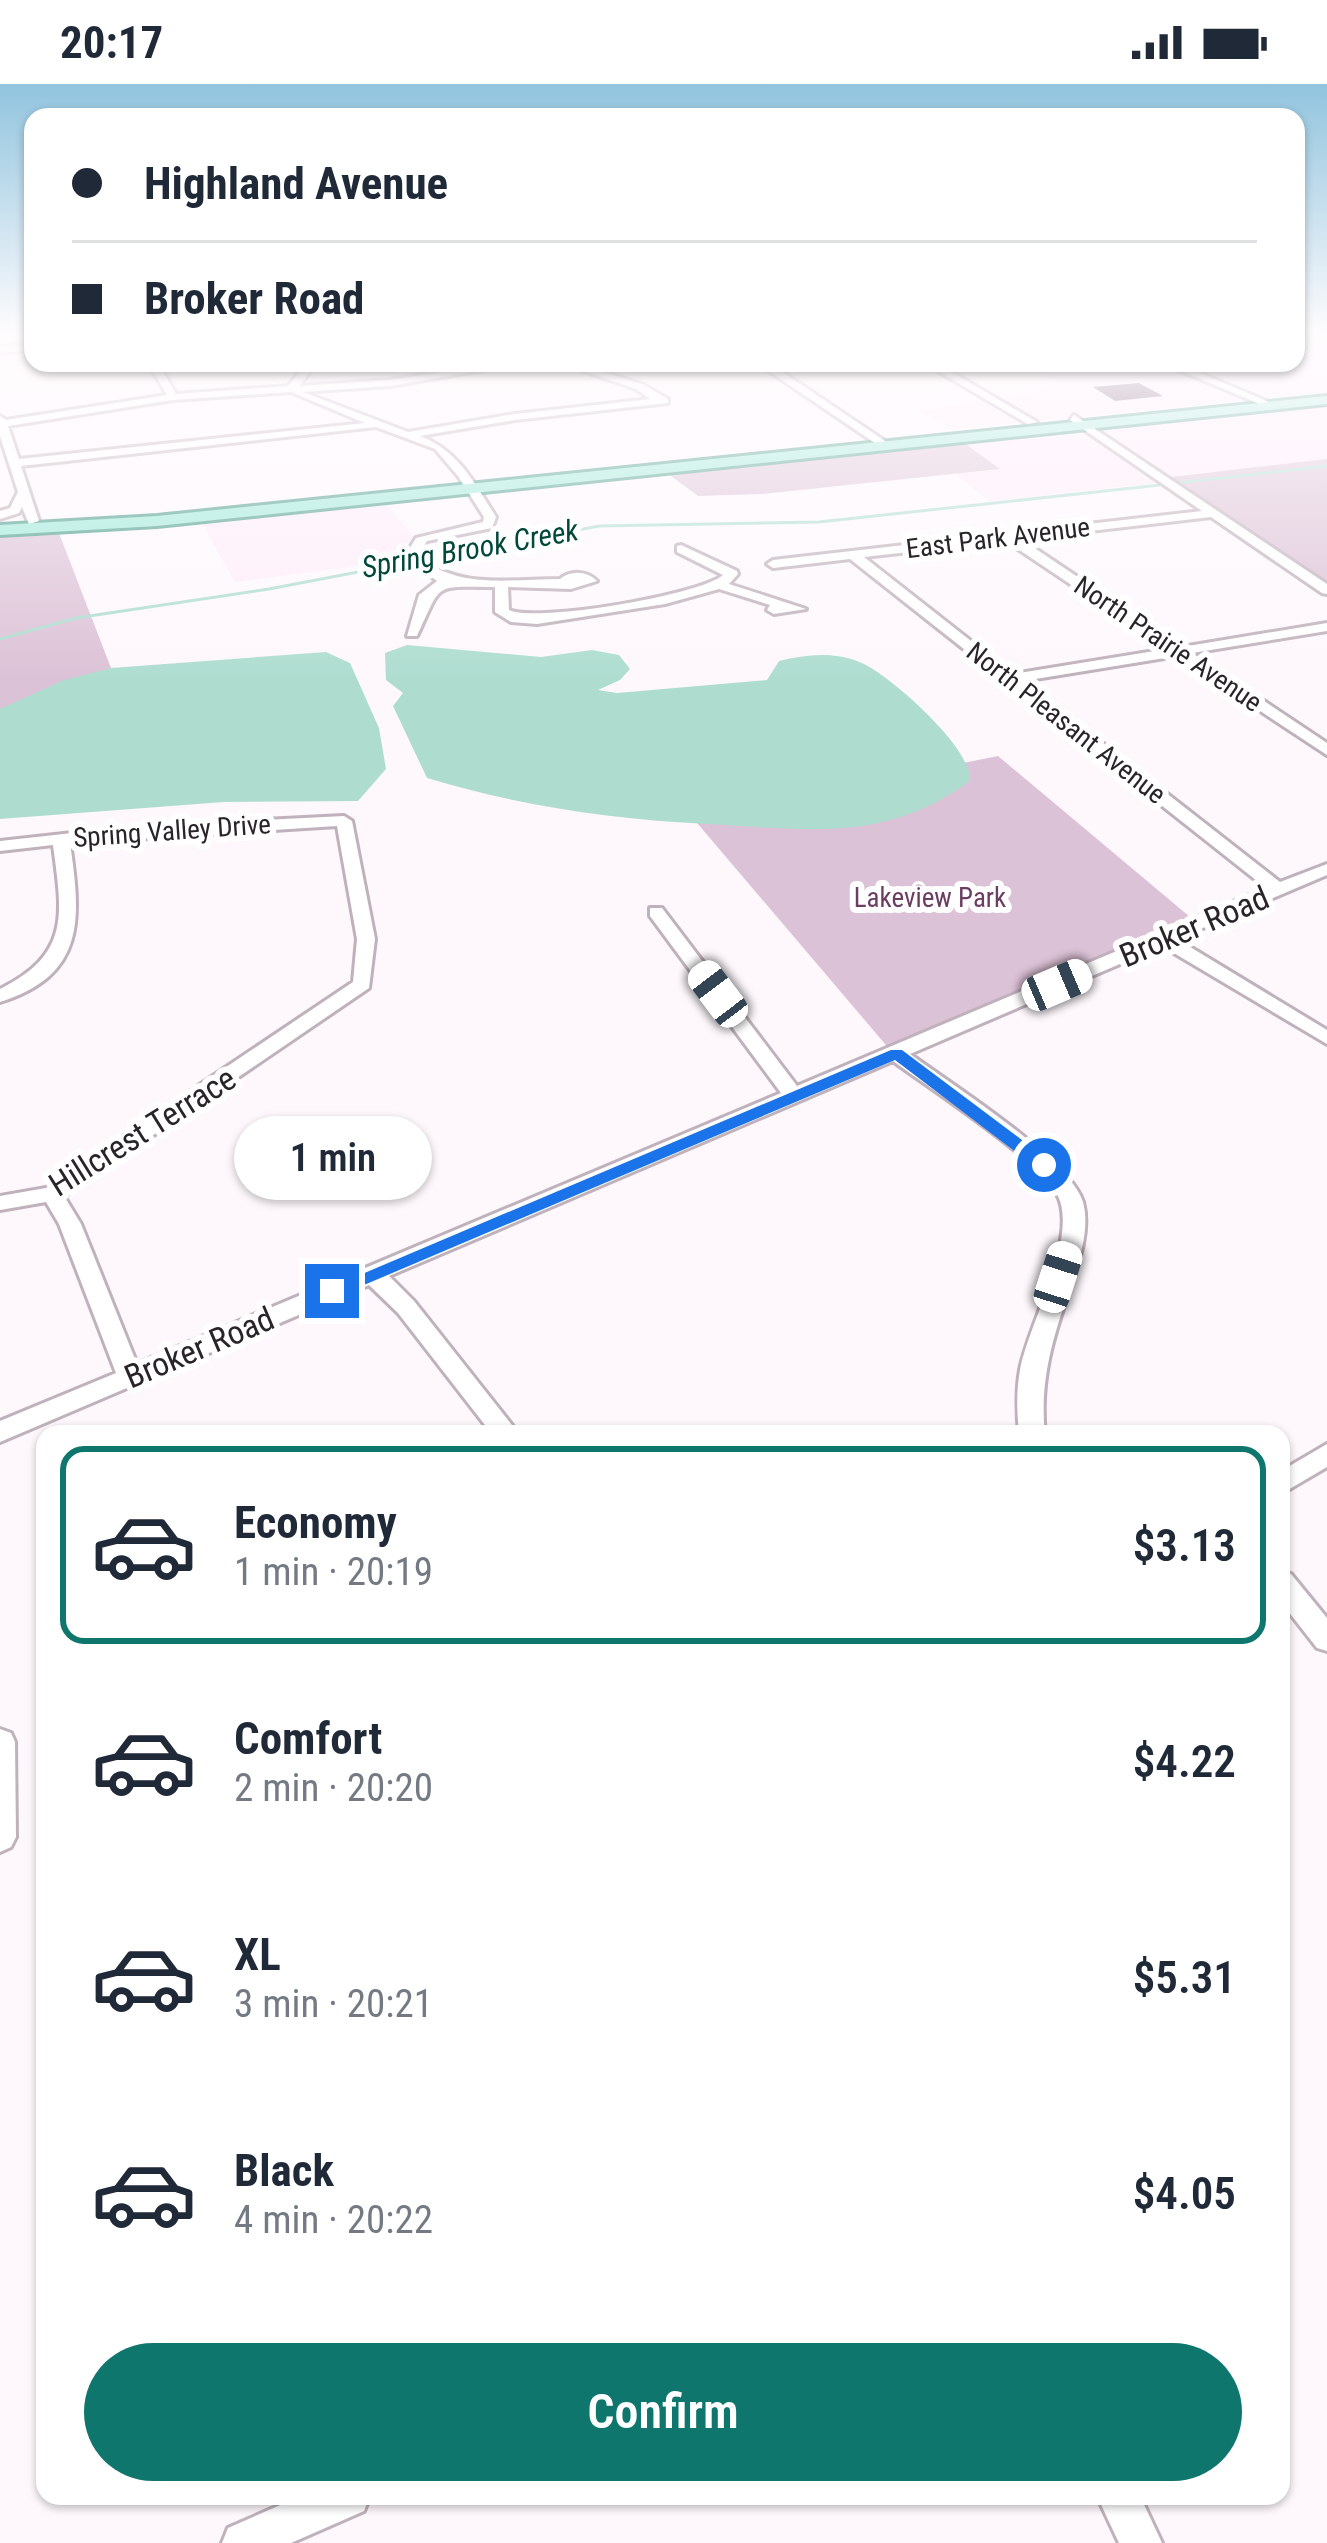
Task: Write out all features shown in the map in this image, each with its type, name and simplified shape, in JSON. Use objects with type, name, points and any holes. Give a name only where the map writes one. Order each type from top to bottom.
[{"type":"main road","points":[[0,522],[158,521],[785,450]]},
{"type":"street","points":[[12,450],[30,525]]},
{"type":"street","points":[[17,463],[140,450]]},
{"type":"street","points":[[441,450],[490,517],[488,525],[422,538],[413,547],[445,581]]},
{"type":"street","points":[[1121,450],[1327,590]]},
{"type":"street","points":[[0,522],[15,509],[22,494]]},
{"type":"street","name":"East Park Avenue","points":[[773,564],[1214,513]]},
{"type":"street","name":"North Prairie Avenue","points":[[1009,537],[1327,751]]},
{"type":"street","points":[[681,549],[732,574]]},
{"type":"street","name":"North Pleasant Avenue","points":[[853,555],[1279,890]]},
{"type":"street","points":[[422,558],[445,570],[471,570],[481,577],[478,582]]},
{"type":"street","points":[[502,584],[502,612],[516,619],[537,620],[665,600],[719,585],[732,574],[752,569]]},
{"type":"street","points":[[412,633],[426,595],[445,581],[568,584]]},
{"type":"street","points":[[719,585],[777,604]]},
{"type":"street","points":[[1010,679],[1327,627]]},
{"type":"street","name":"Spring Valley Drive","points":[[0,845],[344,821]]},
{"type":"street","name":"Hillcrest Terrace","points":[[0,1203],[52,1193],[362,984],[366,939],[344,821]]},
{"type":"street","points":[[0,996],[50,966],[70,934],[62,838]]},
{"type":"street","name":"Broker Road","points":[[0,1432],[1327,869]]},
{"type":"street","points":[[656,911],[794,1096]]},
{"type":"street","points":[[1164,939],[1327,1038]]},
{"type":"street","points":[[896,1053],[1044,1165],[1059,1180],[1072,1205],[1069,1244],[1028,1376],[1031,1425]]},
{"type":"street","points":[[52,1193],[70,1224],[130,1377]]},
{"type":"street","points":[[372,1274],[406,1307],[499,1425]]},
{"type":"street","points":[[1290,1478],[1327,1454]]},
{"type":"street","points":[[1290,1593],[1327,1639]]},
{"type":"street","points":[[0,1742],[0,1837]]},
{"type":"street","points":[[243,2543],[329,2505]]},
{"type":"street","points":[[1122,2505],[1141,2543]]},
{"type":"shaded area","points":[[972,450],[1118,450],[1165,482],[990,501],[955,474],[998,470]]},
{"type":"shaded area","points":[[1126,450],[1327,450],[1327,459],[1166,477]]},
{"type":"shaded area","points":[[381,498],[420,544],[419,549],[432,556],[235,582],[199,518]]},
{"type":"shaded area","points":[[407,645],[541,657],[592,650],[619,655],[630,669],[620,680],[598,690],[617,693],[767,680],[779,661],[811,655],[843,657],[877,672],[929,716],[959,752],[970,781],[906,815],[843,828],[636,819],[496,796],[427,778],[393,706],[403,693],[386,680],[385,653]]},
{"type":"shaded area","points":[[326,652],[350,663],[379,728],[386,769],[358,801],[224,802],[0,819],[0,709],[64,680],[111,668]]},
{"type":"green space","points":[[830,450],[974,450],[1000,469],[761,494],[698,496],[659,467]]},
{"type":"green space","points":[[1327,459],[1327,590],[1162,478]]},
{"type":"green space","points":[[57,528],[111,668],[0,713],[0,530]]},
{"type":"green space","name":"Lakeview Park","points":[[998,756],[1196,922],[891,1051],[692,817]]},
{"type":"waterway","name":"Spring Brook Creek","points":[[1177,483],[1327,466]]},
{"type":"waterway","name":"Spring Brook Creek","points":[[0,639],[76,618],[269,589],[599,526],[819,522],[1160,485]]},
{"type":"route","points":[[332,1291],[896,1053],[1044,1165]]}]
